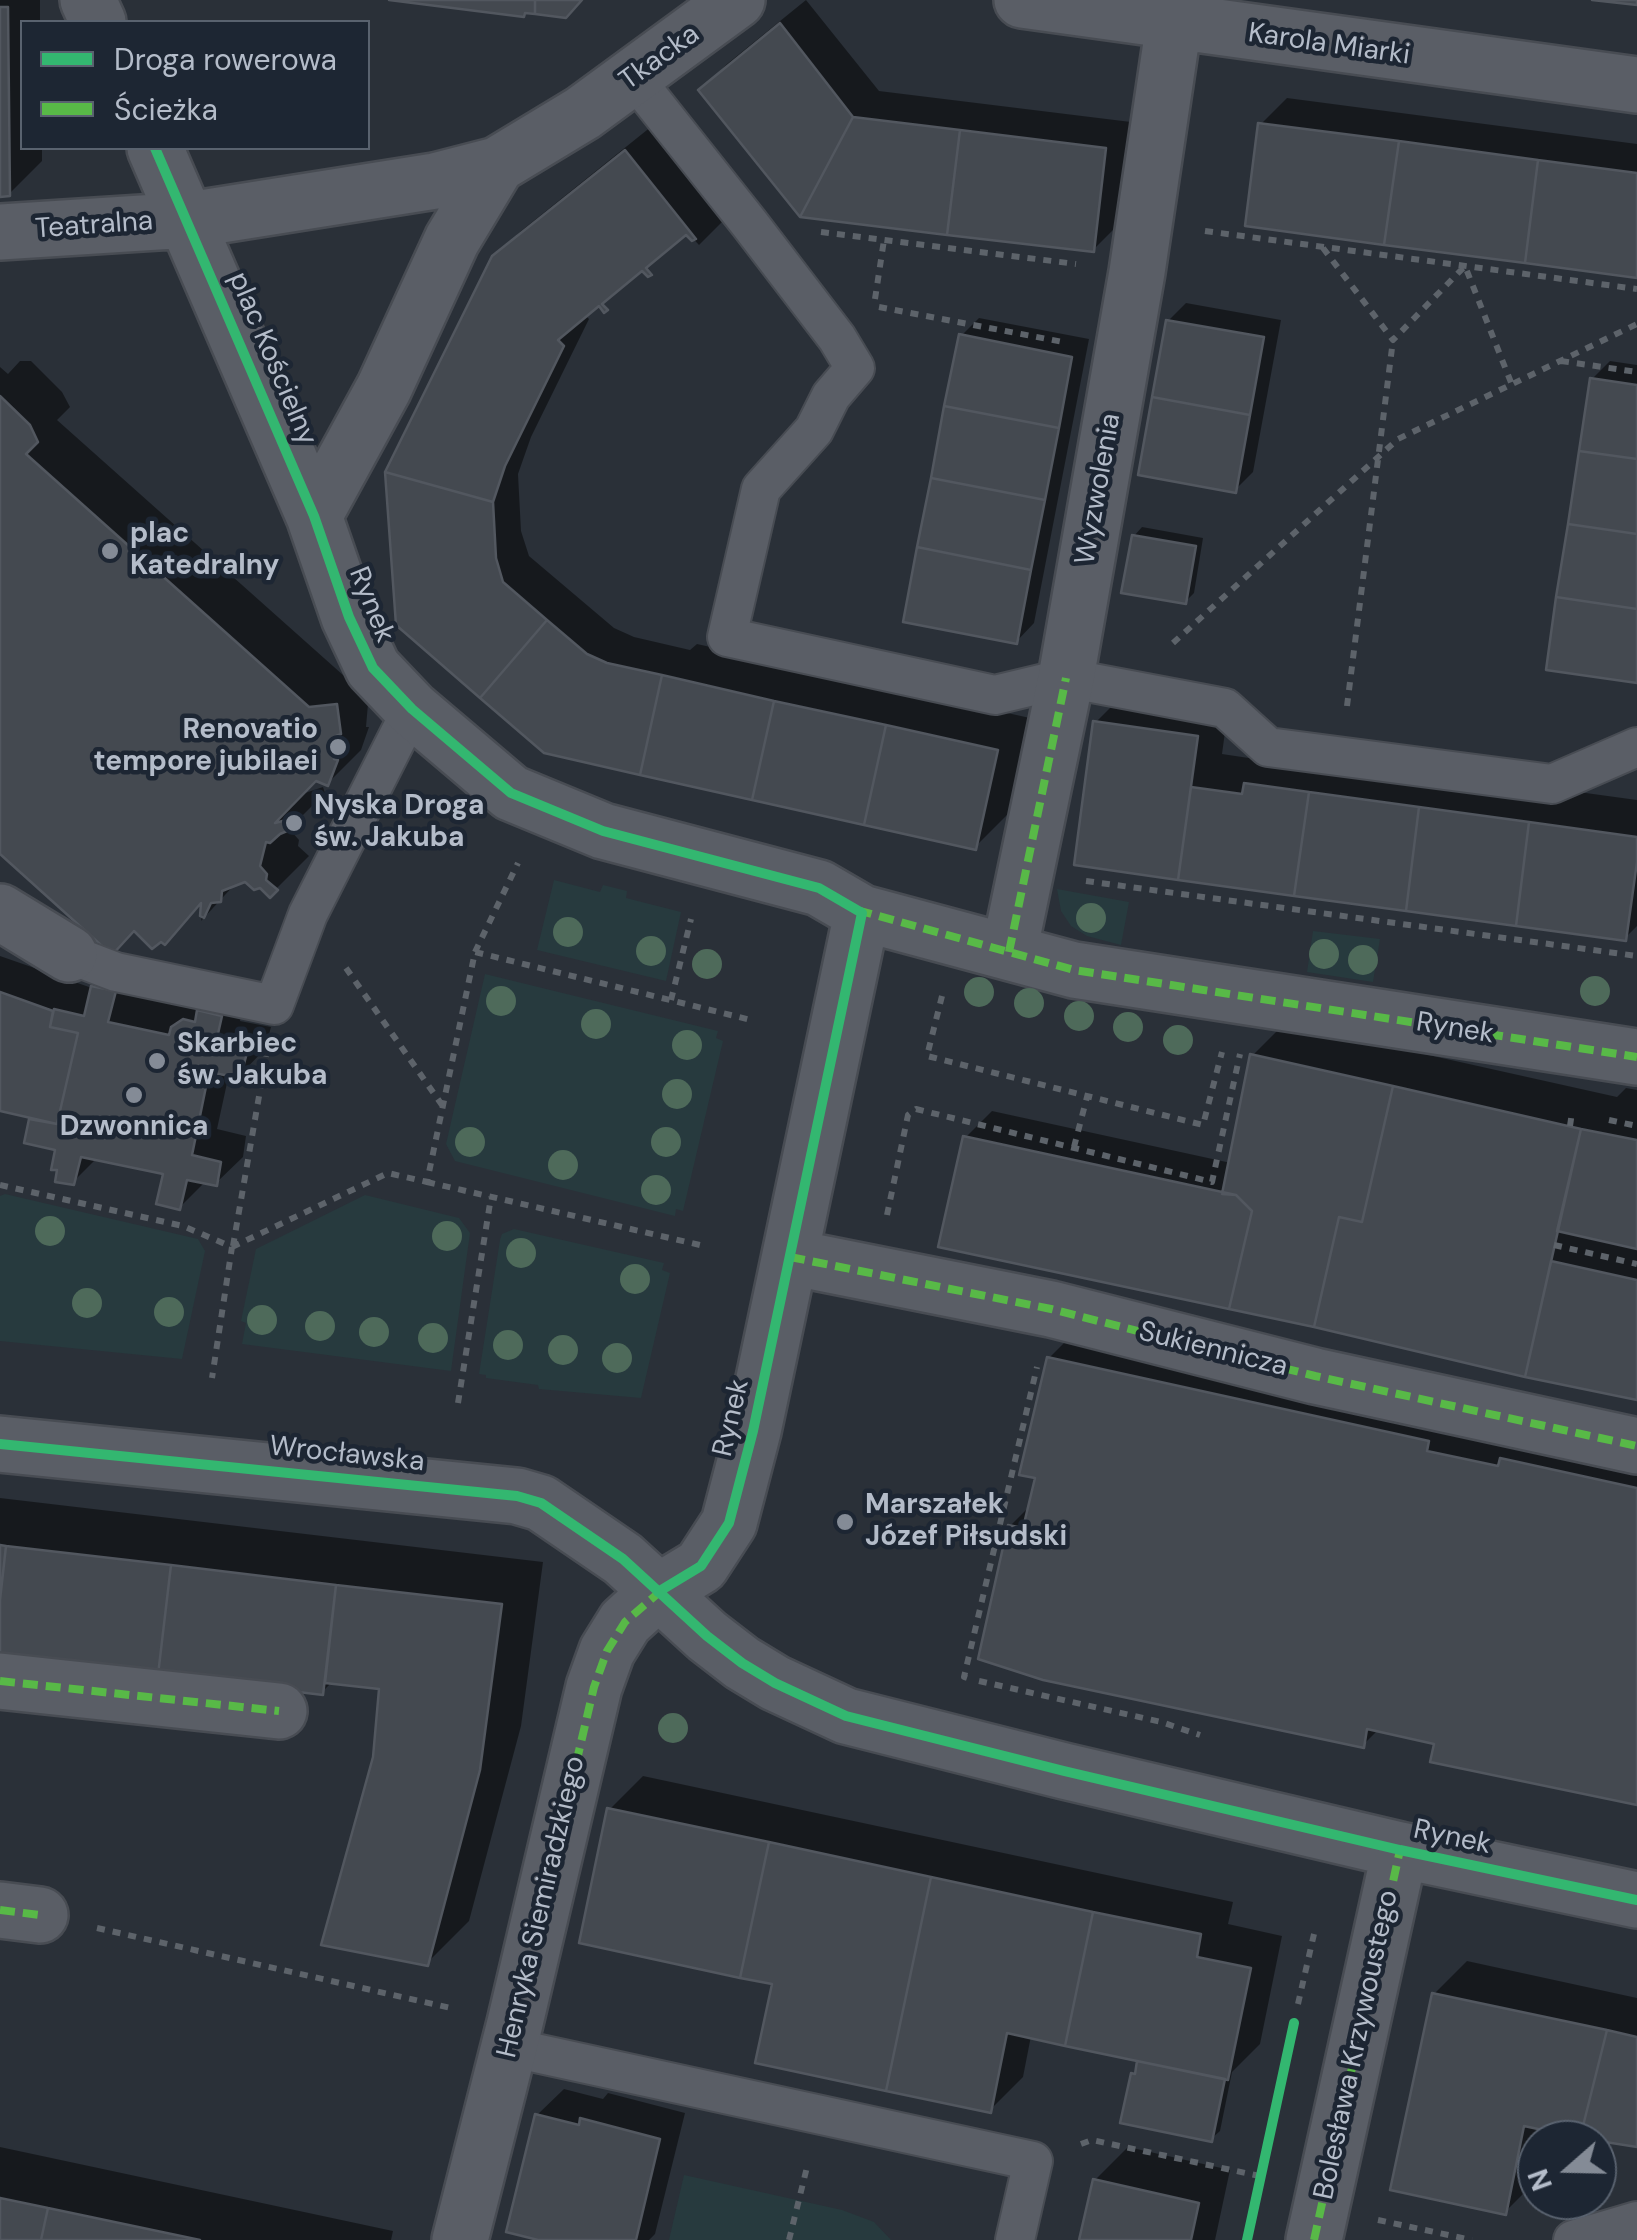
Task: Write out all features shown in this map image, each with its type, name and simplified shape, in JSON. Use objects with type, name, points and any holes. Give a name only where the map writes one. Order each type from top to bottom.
[{"type":"street","name":"Tkacka","points":[[583,114],[736,0]]},
{"type":"street","name":"Karola Miarki","points":[[1022,0],[1637,85]]},
{"type":"street","name":"Wyzwolenia","points":[[1009,952],[1066,678],[1124,353],[1174,24]]},
{"type":"street","name":"plac Kościelny","points":[[314,516],[189,220],[435,180],[497,166],[583,114]]},
{"type":"street","points":[[156,150],[189,220]]},
{"type":"street","name":"plac Kościelny","points":[[314,516],[384,388],[452,240],[497,166]]},
{"type":"street","name":"Teatralna","points":[[0,232],[189,220]]},
{"type":"street","name":"Rynek","points":[[314,516],[348,617],[373,668],[412,709],[512,793],[603,831],[819,888],[862,913],[1074,970],[1240,1021],[1637,1058]]},
{"type":"street","points":[[0,912],[68,954]]},
{"type":"street","name":"Rynek","points":[[862,913],[753,1431],[729,1523],[701,1566],[658,1592],[742,1663],[846,1716],[1064,1772],[1637,1900]]},
{"type":"street","name":"Sukiennicza","points":[[790,1257],[1050,1310],[1316,1376],[1637,1446]]},
{"type":"street","name":"Wrocławska","points":[[0,1444],[517,1496],[541,1503],[596,1540],[658,1592]]},
{"type":"street","name":"Henryka Siemiradzkiego","points":[[460,2240],[594,1687],[607,1650],[625,1622],[658,1592]]},
{"type":"street","points":[[0,1681],[279,1710]]},
{"type":"street","name":"Bolesława Krzywoustego","points":[[1319,2220],[1400,1850]]},
{"type":"lane","points":[[634,78],[749,223],[836,338],[854,368],[831,396],[814,430],[761,489],[727,637],[994,695],[1066,678],[1225,708],[1268,746],[1552,784],[1637,747]]},
{"type":"lane","points":[[68,954],[116,972],[274,1005],[308,914],[412,709]]},
{"type":"lane","points":[[512,2035],[819,2115],[1033,2162],[1016,2240]]},
{"type":"lane","points":[[1573,2240],[1637,2221]]},
{"type":"path","points":[[749,223],[884,240],[1141,248],[1322,246],[1637,289]]},
{"type":"path","points":[[884,240],[874,306],[1124,353]]},
{"type":"path","points":[[1322,246],[1393,340]]},
{"type":"path","points":[[1340,756],[1393,340],[1465,266]]},
{"type":"path","points":[[1465,266],[1512,384]]},
{"type":"path","points":[[1165,650],[1398,439],[1637,324]]},
{"type":"path","points":[[1560,361],[1637,372]]},
{"type":"path","points":[[428,1182],[475,952],[521,857],[539,804]]},
{"type":"path","points":[[670,1000],[707,857]]},
{"type":"path","points":[[1025,874],[1637,956]]},
{"type":"path","points":[[308,914],[443,1107]]},
{"type":"path","points":[[957,937],[927,1056],[1204,1126],[1240,1021]]},
{"type":"path","points":[[475,952],[751,1020]]},
{"type":"path","points":[[212,1378],[274,1005]]},
{"type":"path","points":[[886,1219],[908,1115],[916,1109],[1212,1182],[1240,1055],[1240,1021]]},
{"type":"path","points":[[1074,1147],[1087,1096]]},
{"type":"path","points":[[1553,1108],[1588,1116]]},
{"type":"path","points":[[1570,1126],[1572,1112]]},
{"type":"path","points":[[1604,1119],[1637,1126]]},
{"type":"path","points":[[0,1185],[183,1226],[232,1247],[388,1173],[700,1246]]},
{"type":"path","points":[[458,1404],[491,1197]]},
{"type":"path","points":[[1554,1245],[1637,1264]]},
{"type":"path","points":[[1050,1310],[964,1678],[1161,1722],[1209,1738]]},
{"type":"path","points":[[20,1912],[512,2035]]},
{"type":"path","points":[[1297,2006],[1318,1924]]},
{"type":"path","points":[[790,2240],[819,2115]]},
{"type":"path","points":[[1033,2162],[1092,2140],[1261,2176],[1319,2220],[1382,2221],[1472,2240]]},
{"type":"green space","points":[[554,880],[600,892],[603,885],[627,891],[626,898],[681,912],[666,981],[537,950]]},
{"type":"green space","points":[[1057,889],[1129,902],[1121,945],[1087,936],[1071,926],[1061,911]]},
{"type":"green space","points":[[1313,931],[1380,939],[1373,982],[1307,972]]},
{"type":"green space","points":[[485,974],[718,1031],[716,1038],[723,1041],[683,1211],[676,1209],[675,1216],[455,1161],[446,1144]]},
{"type":"green space","points":[[5,1194],[198,1239],[205,1251],[182,1359],[0,1341],[0,1196]]},
{"type":"green space","points":[[365,1195],[459,1218],[470,1233],[451,1371],[242,1344],[246,1323],[241,1321],[256,1249]]},
{"type":"green space","points":[[514,1229],[664,1263],[662,1270],[670,1273],[641,1398],[539,1389],[538,1385],[479,1374],[500,1240],[502,1234]]},
{"type":"green space","points":[[684,2175],[842,2210],[874,2222],[891,2240],[669,2240]]},
{"type":"building","points":[[389,0],[535,0],[535,14],[525,13],[524,17]]},
{"type":"building","points":[[535,0],[582,0],[566,18],[535,14]]},
{"type":"building","points":[[1592,0],[1637,0],[1637,5]]},
{"type":"building","points":[[0,7],[8,7],[10,196],[0,197]]},
{"type":"building","points":[[780,23],[853,117],[800,217],[698,90]]},
{"type":"building","points":[[853,117],[960,130],[947,235],[800,217]]},
{"type":"building","points":[[1258,123],[1399,141],[1384,245],[1245,226]]},
{"type":"building","points":[[960,130],[1106,148],[1094,252],[947,235]]},
{"type":"building","points":[[1399,141],[1538,160],[1525,263],[1384,245]]},
{"type":"building","points":[[625,150],[696,239],[692,241],[686,235],[646,268],[652,275],[648,277],[642,271],[602,304],[608,310],[604,313],[599,306],[558,340],[564,346],[505,466],[493,502],[385,472],[492,256]]},
{"type":"building","points":[[1538,160],[1637,173],[1637,278],[1525,263]]},
{"type":"building","points":[[1166,320],[1264,337],[1250,415],[1152,397]]},
{"type":"building","points":[[959,334],[1072,357],[1059,428],[944,406]]},
{"type":"building","points":[[1590,378],[1637,385],[1637,459],[1579,451]]},
{"type":"building","name":"plac Katedralny","points":[[0,396],[30,425],[38,442],[26,454],[309,707],[337,704],[341,734],[336,736],[334,759],[338,760],[328,786],[316,781],[275,823],[290,819],[294,828],[266,842],[260,866],[267,874],[266,880],[278,890],[270,898],[260,888],[254,890],[245,882],[222,891],[221,902],[211,903],[204,918],[200,916],[201,903],[165,945],[161,942],[152,949],[134,931],[112,955],[0,854]]},
{"type":"building","points":[[1152,397],[1250,415],[1236,493],[1138,475]]},
{"type":"building","points":[[944,406],[1059,428],[1045,500],[931,478]]},
{"type":"building","points":[[1579,451],[1637,459],[1637,534],[1568,524]]},
{"type":"building","points":[[385,472],[493,502],[496,558],[503,582],[547,620],[480,698],[396,625]]},
{"type":"building","points":[[931,478],[1045,500],[1031,570],[917,547]]},
{"type":"building","points":[[1568,524],[1637,534],[1637,609],[1556,597]]},
{"type":"building","points":[[1132,535],[1196,546],[1186,604],[1121,593]]},
{"type":"building","points":[[917,547],[1031,570],[1017,644],[903,622]]},
{"type":"building","points":[[1556,597],[1637,609],[1637,683],[1546,670]]},
{"type":"building","points":[[547,620],[587,654],[607,663],[662,675],[640,775],[544,753],[480,698]]},
{"type":"building","points":[[662,675],[774,701],[752,800],[640,775]]},
{"type":"building","points":[[774,701],[886,725],[864,825],[752,800]]},
{"type":"building","points":[[1093,721],[1198,736],[1178,880],[1074,865]]},
{"type":"building","points":[[886,725],[998,750],[976,850],[864,825]]},
{"type":"building","points":[[1244,783],[1309,792],[1294,896],[1178,880],[1191,787],[1242,794]]},
{"type":"building","points":[[1309,792],[1419,807],[1406,911],[1294,896]]},
{"type":"building","points":[[1419,807],[1529,822],[1516,926],[1406,911]]},
{"type":"building","points":[[1529,822],[1637,837],[1626,941],[1516,926]]},
{"type":"building","name":"Dzwonnica","points":[[91,986],[116,991],[108,1022],[169,1035],[171,1027],[183,1019],[195,1022],[197,1010],[222,1016],[215,1047],[247,1053],[240,1078],[209,1072],[192,1155],[221,1162],[217,1186],[187,1180],[180,1210],[156,1204],[163,1174],[81,1157],[74,1185],[55,1182],[57,1170],[51,1170],[55,1150],[24,1143],[29,1119],[57,1124],[78,1033],[50,1027],[54,1009],[84,1016]]},
{"type":"building","points":[[0,992],[53,1011],[50,1027],[78,1033],[57,1124],[0,1111]]},
{"type":"building","points":[[1250,1054],[1393,1086],[1362,1222],[1339,1217],[1314,1327],[1229,1309],[1252,1211],[1236,1195],[1222,1194]]},
{"type":"building","points":[[1393,1086],[1581,1129],[1525,1377],[1314,1327],[1339,1217],[1362,1222]]},
{"type":"building","points":[[1581,1129],[1637,1140],[1637,1249],[1557,1231]]},
{"type":"building","points":[[963,1136],[1236,1195],[1252,1211],[1229,1309],[938,1247]]},
{"type":"building","points":[[1551,1261],[1637,1280],[1637,1400],[1525,1377]]},
{"type":"building","points":[[1047,1357],[1429,1441],[1427,1451],[1498,1466],[1500,1458],[1637,1488],[1637,1805],[1430,1762],[1434,1744],[1367,1729],[1364,1748],[1043,1680],[978,1659],[1008,1525],[1023,1528],[1035,1478],[1019,1475]]},
{"type":"building","points":[[0,1545],[6,1546],[0,1600]]},
{"type":"building","points":[[6,1546],[171,1565],[158,1675],[0,1656],[0,1600]]},
{"type":"building","points":[[171,1565],[336,1585],[323,1695],[158,1675]]},
{"type":"building","points":[[336,1585],[502,1604],[480,1770],[428,1966],[321,1945],[373,1757],[379,1689],[325,1683]]},
{"type":"building","points":[[607,1808],[769,1842],[740,1978],[579,1943]]},
{"type":"building","points":[[769,1842],[931,1877],[886,2091],[755,2063],[772,1984],[740,1978]]},
{"type":"building","points":[[931,1877],[1093,1912],[1065,2046],[1007,2033],[991,2113],[886,2091]]},
{"type":"building","points":[[1093,1912],[1201,1934],[1197,1957],[1251,1968],[1228,2080],[1065,2046]]},
{"type":"building","points":[[1432,1993],[1607,2030],[1584,2120],[1517,2120],[1517,2161],[1506,2215],[1390,2190]]},
{"type":"building","points":[[1607,2030],[1637,2037],[1637,2147],[1617,2144],[1617,2120],[1584,2120]]},
{"type":"building","points":[[1137,2061],[1225,2079],[1212,2142],[1120,2123]]},
{"type":"building","points":[[535,2114],[579,2125],[580,2118],[660,2139],[636,2240],[538,2240],[506,2232]]},
{"type":"building","points":[[1093,2179],[1199,2203],[1191,2240],[1079,2240]]},
{"type":"building","points":[[0,2198],[48,2208],[41,2240],[0,2240]]},
{"type":"building","points":[[48,2208],[200,2240],[41,2240]]},
{"type":"marked path","points":[[1009,952],[1066,678]]},
{"type":"marked path","points":[[857,910],[1074,970],[1637,1057]]},
{"type":"marked path","points":[[790,1257],[1051,1309],[1315,1376],[1637,1446]]},
{"type":"marked path","points":[[571,1785],[594,1687],[607,1651],[625,1622],[663,1589]]},
{"type":"marked path","points":[[0,1681],[279,1711]]},
{"type":"marked path","points":[[1314,2240],[1400,1850]]},
{"type":"marked path","points":[[0,1910],[40,1915]]},
{"type":"cycle path","points":[[156,150],[314,516],[349,617],[373,668],[412,709],[511,793],[603,831],[819,888],[862,913],[753,1431],[729,1523],[701,1566],[658,1592]]},
{"type":"cycle path","points":[[0,1444],[517,1496],[541,1503],[623,1559],[742,1663],[846,1716],[1400,1850],[1637,1900]]},
{"type":"cycle path","points":[[1247,2240],[1294,2023]]},
{"type":"place","name":"plac Katedralny","points":[[110,551]]},
{"type":"place","name":"Renovatio tempore jubilaei","points":[[338,747]]},
{"type":"place","name":"Nyska Droga św. Jakuba","points":[[294,823]]},
{"type":"place","name":"Skarbiec św. Jakuba","points":[[157,1061]]},
{"type":"place","name":"Dzwonnica","points":[[134,1095]]},
{"type":"place","name":"Marszałek Józef Piłsudski","points":[[845,1522]]}]
